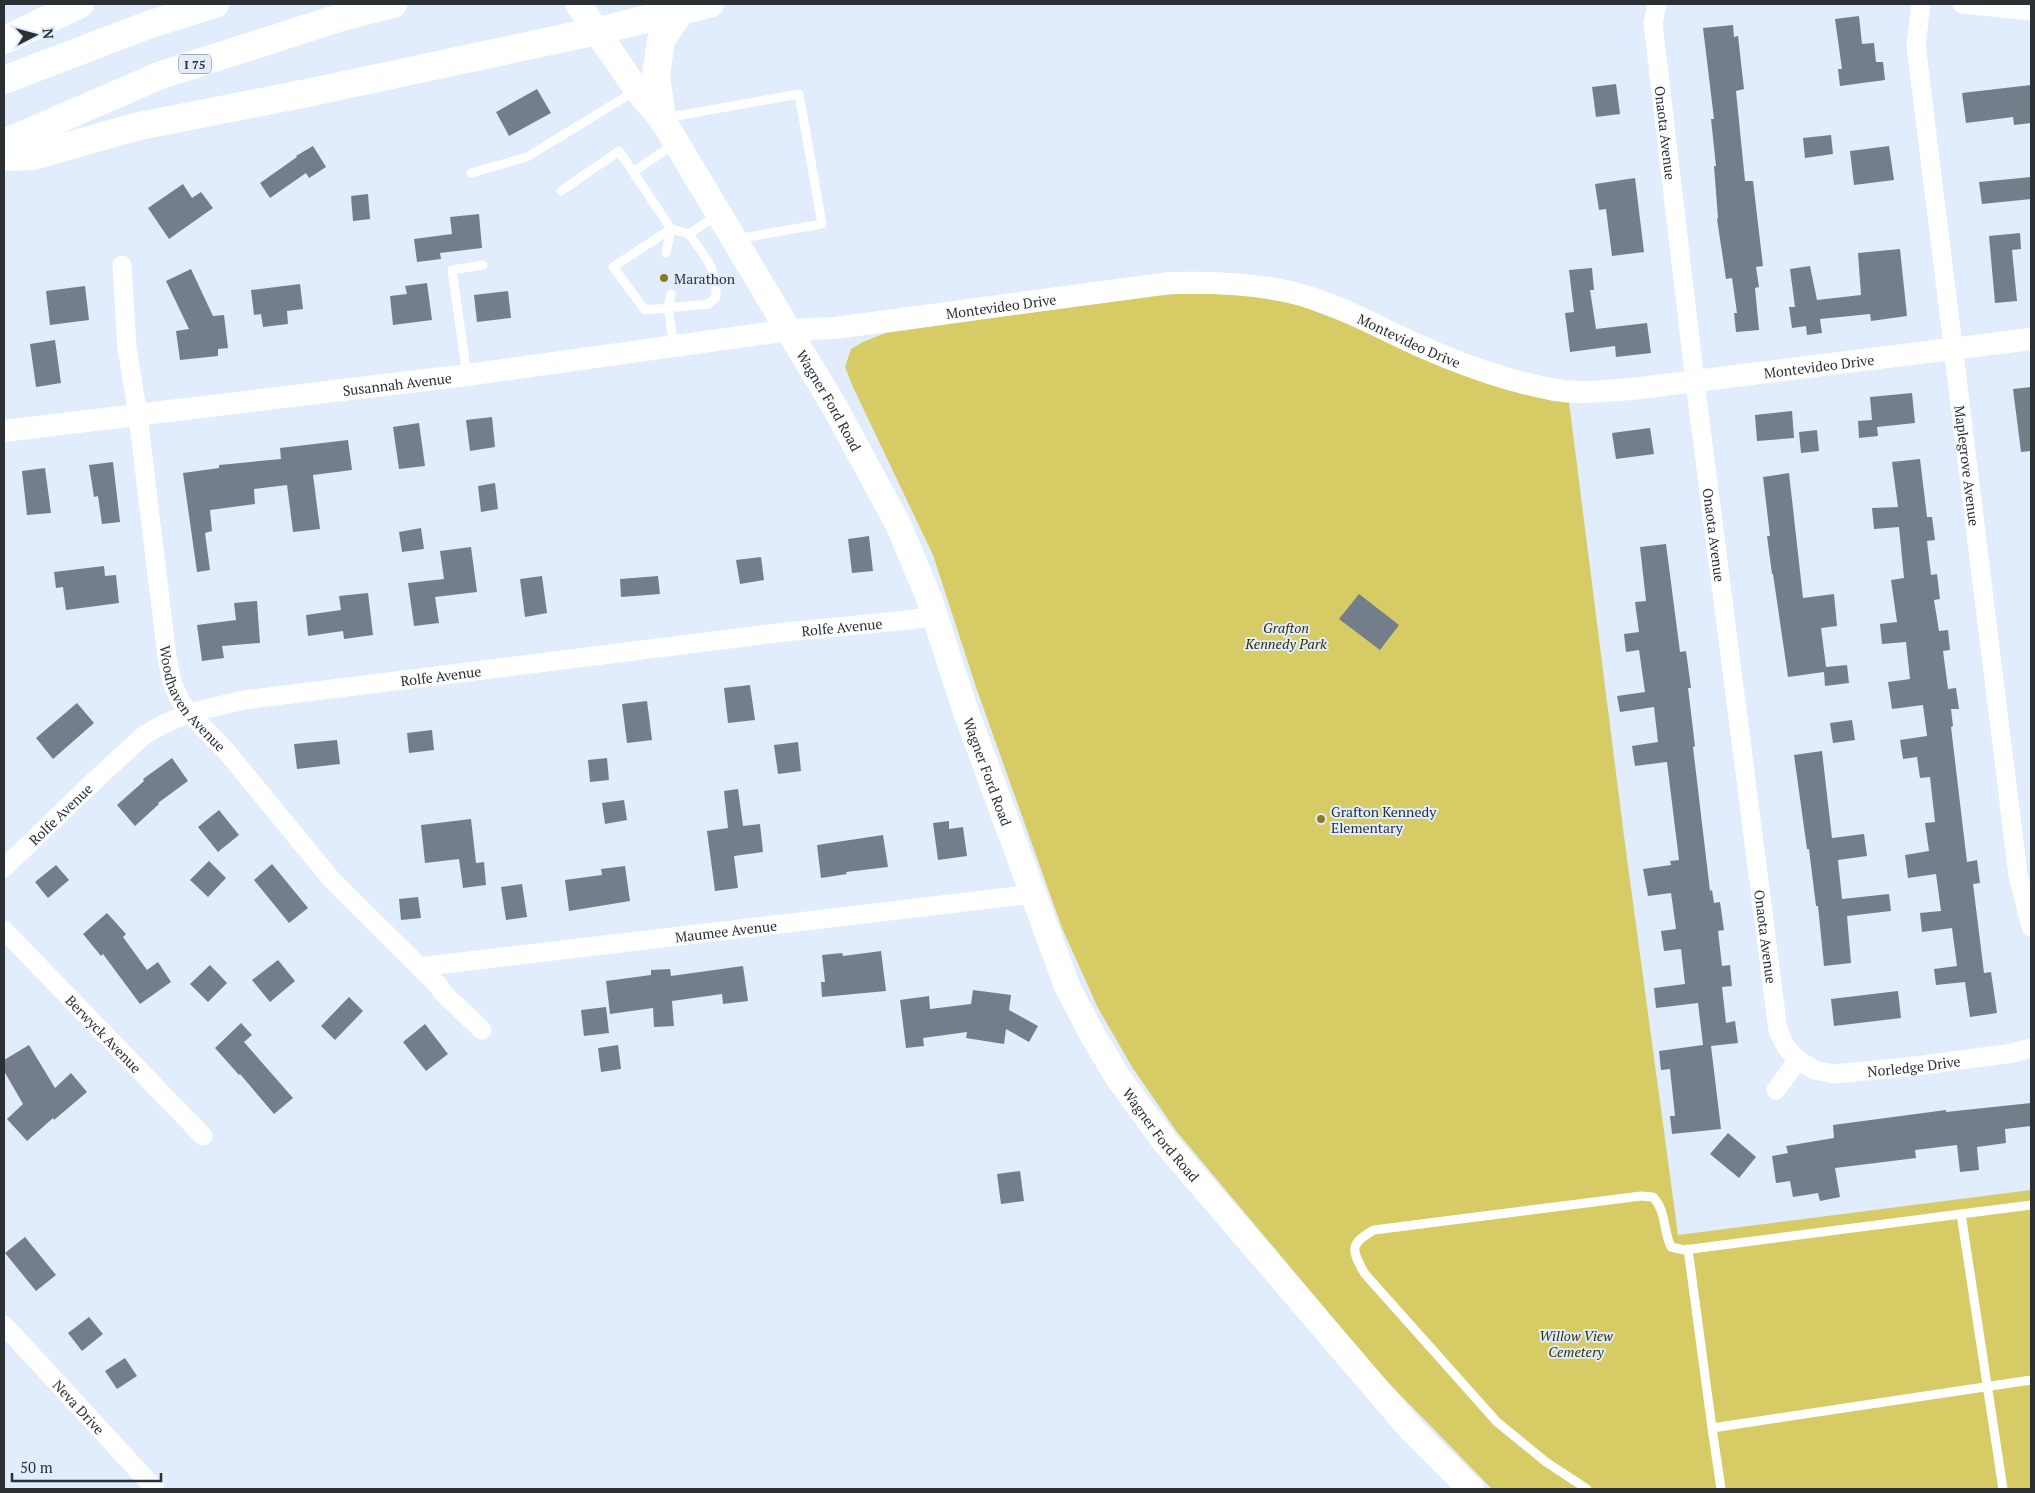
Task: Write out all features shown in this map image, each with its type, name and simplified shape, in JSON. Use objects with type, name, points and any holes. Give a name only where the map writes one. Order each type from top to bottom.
[{"type":"highway","points":[[4,40],[80,4]]},
{"type":"highway","points":[[4,80],[148,25],[215,4]]},
{"type":"highway","name":"I 75","points":[[4,143],[161,75],[342,18],[393,4]]},
{"type":"highway","points":[[4,157],[32,156],[135,127],[312,92],[597,31],[710,4]]},
{"type":"highway","points":[[662,118],[656,76],[661,40],[681,11]]},
{"type":"main road","name":"Wagner Ford Road","points":[[578,4],[637,90],[662,118],[834,406],[898,524],[935,616],[965,709],[1067,986],[1092,1034],[1118,1076],[1165,1142],[1404,1422],[1471,1489]]},
{"type":"street","name":"Onaota Avenue","points":[[1657,4],[1654,23],[1695,382],[1778,1030],[1786,1047],[1798,1060]]},
{"type":"street","name":"Maplegrove Avenue","points":[[1921,4],[1916,44],[2018,876],[2031,927]]},
{"type":"street","points":[[1962,4],[2031,11]]},
{"type":"street","name":"Woodhaven Avenue","points":[[122,265],[127,348],[138,416],[167,657],[172,682],[180,700],[189,713],[226,751],[332,880],[482,1030]]},
{"type":"street","name":"Montevideo Drive","points":[[789,330],[835,328],[1170,283],[1206,282],[1254,285],[1291,292],[1336,307],[1467,366],[1523,383],[1566,391],[1632,389],[1695,382],[2031,339]]},
{"type":"street","name":"Susannah Avenue","points":[[4,431],[466,375],[789,330]]},
{"type":"street","name":"Rolfe Avenue","points":[[4,868],[85,789],[143,736],[189,713],[244,700],[785,632],[935,616]]},
{"type":"street","name":"Maumee Avenue","points":[[419,968],[1033,894]]},
{"type":"street","name":"Berwyck Avenue","points":[[4,930],[203,1136]]},
{"type":"street","name":"Norledge Drive","points":[[1798,1060],[1815,1070],[1834,1074],[2013,1054],[2031,1048]]},
{"type":"street","points":[[1776,1090],[1798,1060]]},
{"type":"street","name":"Neva Drive","points":[[4,1325],[155,1489]]},
{"type":"lane","points":[[471,174],[527,157],[637,90]]},
{"type":"lane","points":[[662,118],[799,94],[822,224],[734,239]]},
{"type":"lane","points":[[634,172],[676,143]]},
{"type":"lane","points":[[561,191],[619,151],[671,229],[689,234],[713,269],[716,297],[709,304],[645,310],[613,267],[671,229]]},
{"type":"lane","points":[[689,234],[718,214]]},
{"type":"lane","points":[[666,253],[671,229]]},
{"type":"lane","points":[[466,375],[452,270],[483,265]]},
{"type":"lane","points":[[671,294],[668,307],[674,346]]},
{"type":"lane","points":[[1587,1489],[1546,1462],[1497,1422],[1365,1274],[1356,1259],[1354,1248],[1358,1238],[1374,1230],[1641,1196],[1653,1197],[1661,1205],[1666,1236],[1671,1247],[1688,1249],[2031,1205]]},
{"type":"lane","points":[[1961,1214],[2003,1489]]},
{"type":"lane","points":[[1688,1249],[1720,1489]]},
{"type":"lane","points":[[1712,1428],[2031,1380]]},
{"type":"green space","name":"Grafton Kennedy Park","points":[[1229,292],[1299,305],[1379,336],[1487,383],[1552,401],[1569,402],[1624,836],[1678,1235],[2031,1190],[2031,1489],[1492,1489],[1380,1374],[1177,1132],[1132,1067],[1098,1008],[1062,928],[977,690],[933,555],[845,367],[851,349],[886,333],[1155,295]]},
{"type":"building","points":[[1859,16],[1862,44],[1874,43],[1876,62],[1883,62],[1885,80],[1840,86],[1838,69],[1842,69],[1835,19]]},
{"type":"building","points":[[1733,25],[1734,37],[1738,36],[1744,89],[1736,91],[1745,181],[1753,181],[1763,266],[1756,267],[1759,287],[1755,288],[1759,330],[1736,332],[1734,313],[1737,313],[1732,278],[1726,279],[1717,219],[1714,166],[1716,166],[1711,119],[1714,119],[1703,28]]},
{"type":"building","points":[[1616,84],[1620,114],[1596,117],[1592,87]]},
{"type":"building","points":[[2031,85],[2031,123],[2014,125],[2013,117],[1966,123],[1962,93]]},
{"type":"building","points":[[537,89],[551,113],[509,136],[496,112]]},
{"type":"building","points":[[1831,135],[1833,154],[1805,158],[1803,138]]},
{"type":"building","points":[[313,146],[326,167],[309,178],[306,173],[270,198],[260,183],[296,156]]},
{"type":"building","points":[[1889,146],[1894,180],[1854,185],[1850,151]]},
{"type":"building","points":[[2031,177],[2031,199],[1982,204],[1979,182]]},
{"type":"building","points":[[1635,178],[1644,252],[1612,256],[1606,209],[1599,210],[1595,184]]},
{"type":"building","points":[[183,184],[192,198],[201,192],[213,208],[169,239],[148,208]]},
{"type":"building","points":[[368,194],[370,219],[353,221],[351,196]]},
{"type":"building","points":[[479,214],[482,248],[440,253],[441,259],[417,262],[414,239],[452,234],[450,217]]},
{"type":"building","points":[[2020,233],[2021,249],[2012,250],[2017,301],[1995,303],[1989,236]]},
{"type":"building","points":[[1900,249],[1907,316],[1871,321],[1870,314],[1820,319],[1822,333],[1807,335],[1806,326],[1792,328],[1789,307],[1795,307],[1790,269],[1810,266],[1817,300],[1861,295],[1858,253]]},
{"type":"building","points":[[1592,268],[1594,290],[1590,290],[1596,329],[1647,323],[1651,353],[1616,357],[1615,346],[1570,352],[1565,313],[1574,312],[1569,270]]},
{"type":"building","points":[[191,269],[213,316],[224,315],[228,348],[218,349],[218,356],[180,360],[176,331],[189,329],[166,281]]},
{"type":"building","points":[[427,283],[432,320],[393,325],[390,296],[407,294],[405,286]]},
{"type":"building","points":[[300,284],[303,309],[287,311],[288,324],[263,327],[261,314],[254,315],[251,290]]},
{"type":"building","points":[[85,286],[89,320],[50,325],[46,291]]},
{"type":"building","points":[[508,291],[511,318],[477,322],[474,295]]},
{"type":"building","points":[[55,340],[61,383],[36,387],[30,344]]},
{"type":"building","points":[[2031,387],[2031,451],[2021,452],[2013,389]]},
{"type":"building","points":[[1912,393],[1915,423],[1877,427],[1878,436],[1859,438],[1858,421],[1872,420],[1870,397]]},
{"type":"building","points":[[1792,411],[1794,438],[1757,441],[1755,415]]},
{"type":"building","points":[[492,417],[495,447],[470,451],[466,420]]},
{"type":"building","points":[[419,423],[425,466],[399,469],[393,427]]},
{"type":"building","points":[[1650,428],[1654,454],[1616,459],[1612,433]]},
{"type":"building","points":[[1817,430],[1819,451],[1801,453],[1799,432]]},
{"type":"building","points":[[348,440],[352,470],[313,475],[320,529],[293,532],[287,485],[254,489],[255,504],[210,510],[212,531],[205,533],[210,570],[197,572],[183,473],[219,468],[219,465],[281,459],[280,448]]},
{"type":"building","points":[[1920,459],[1927,517],[1932,517],[1935,540],[1927,541],[1931,575],[1937,574],[1940,599],[1934,600],[1939,631],[1948,630],[1950,650],[1943,651],[1948,689],[1956,688],[1959,709],[1951,709],[1953,726],[1951,727],[1967,862],[1977,860],[1980,883],[1973,884],[1984,973],[1991,972],[1997,1013],[1970,1017],[1965,982],[1936,985],[1934,969],[1957,966],[1952,928],[1922,932],[1920,913],[1941,911],[1936,874],[1908,878],[1905,855],[1929,851],[1925,823],[1935,822],[1930,777],[1920,778],[1917,757],[1903,759],[1900,740],[1927,736],[1923,705],[1892,709],[1888,682],[1910,679],[1906,642],[1882,644],[1880,624],[1897,622],[1891,580],[1904,578],[1899,527],[1874,529],[1872,508],[1898,507],[1892,462]]},
{"type":"building","points":[[113,462],[120,522],[102,524],[98,496],[94,497],[89,465]]},
{"type":"building","points":[[45,468],[51,513],[27,515],[22,471]]},
{"type":"building","points":[[1789,473],[1803,598],[1834,594],[1837,626],[1821,628],[1826,667],[1847,665],[1849,683],[1825,686],[1824,672],[1788,677],[1767,536],[1770,536],[1763,477]]},
{"type":"building","points":[[495,483],[498,509],[481,512],[478,486]]},
{"type":"building","points":[[421,528],[424,549],[402,552],[399,532]]},
{"type":"building","points":[[869,536],[873,571],[852,573],[848,539]]},
{"type":"building","points":[[1666,544],[1680,652],[1686,651],[1691,688],[1688,688],[1695,746],[1693,747],[1710,891],[1712,890],[1714,903],[1720,902],[1724,930],[1718,931],[1722,966],[1730,965],[1732,986],[1722,987],[1726,1023],[1735,1021],[1738,1043],[1711,1046],[1721,1129],[1672,1134],[1670,1116],[1675,1116],[1670,1069],[1661,1070],[1659,1051],[1703,1045],[1698,1003],[1656,1008],[1654,988],[1685,984],[1681,949],[1664,951],[1661,931],[1676,929],[1671,893],[1648,896],[1643,869],[1671,865],[1670,861],[1679,860],[1667,762],[1635,766],[1632,746],[1658,742],[1654,707],[1620,712],[1617,696],[1645,692],[1639,650],[1626,652],[1624,634],[1639,632],[1635,602],[1646,601],[1640,547]]},
{"type":"building","points":[[471,547],[477,592],[435,597],[439,623],[414,626],[408,583],[444,579],[440,551]]},
{"type":"building","points":[[761,557],[764,580],[740,584],[736,560]]},
{"type":"building","points":[[104,566],[105,576],[116,575],[119,603],[66,610],[63,587],[56,588],[54,572]]},
{"type":"building","points":[[542,576],[547,613],[525,617],[520,579]]},
{"type":"building","points":[[658,576],[660,594],[621,597],[620,579]]},
{"type":"building","points":[[368,593],[373,635],[344,639],[343,631],[308,636],[306,615],[341,610],[339,596]]},
{"type":"building","points":[[1359,594],[1399,625],[1380,650],[1339,619]]},
{"type":"building","points":[[257,601],[260,643],[222,646],[224,658],[202,661],[197,625],[236,620],[234,603]]},
{"type":"building","points":[[750,685],[755,720],[728,723],[724,688]]},
{"type":"building","points":[[647,701],[652,740],[627,743],[622,704]]},
{"type":"building","points":[[77,703],[94,723],[53,759],[36,738]]},
{"type":"building","points":[[1852,720],[1855,740],[1833,743],[1830,723]]},
{"type":"building","points":[[432,730],[434,750],[409,753],[407,733]]},
{"type":"building","points":[[337,740],[340,764],[297,769],[294,744]]},
{"type":"building","points":[[798,742],[801,771],[778,774],[774,745]]},
{"type":"building","points":[[1822,751],[1832,838],[1864,834],[1867,856],[1838,860],[1842,899],[1889,894],[1891,911],[1847,916],[1851,963],[1824,966],[1818,906],[1816,906],[1794,755]]},
{"type":"building","points":[[172,758],[188,781],[158,803],[135,826],[117,805],[144,781],[143,779]]},
{"type":"building","points":[[607,758],[609,780],[590,782],[588,760]]},
{"type":"building","points":[[738,789],[743,826],[760,824],[763,852],[734,856],[738,888],[715,891],[707,831],[728,828],[724,791]]},
{"type":"building","points":[[624,800],[627,820],[605,824],[602,803]]},
{"type":"building","points":[[219,810],[239,835],[218,852],[198,827]]},
{"type":"building","points":[[471,819],[476,863],[484,862],[486,885],[463,888],[459,859],[425,863],[421,825]]},
{"type":"building","points":[[949,821],[949,829],[963,827],[967,856],[938,860],[933,823]]},
{"type":"building","points":[[883,835],[888,867],[846,872],[847,874],[821,878],[817,845]]},
{"type":"building","points":[[209,861],[226,878],[208,897],[190,880]]},
{"type":"building","points":[[272,864],[308,908],[289,923],[254,880]]},
{"type":"building","points":[[56,865],[69,880],[48,898],[35,882]]},
{"type":"building","points":[[625,866],[630,901],[569,911],[565,880],[602,875],[601,869]]},
{"type":"building","points":[[522,884],[527,917],[506,920],[501,887]]},
{"type":"building","points":[[418,897],[421,918],[401,920],[399,899]]},
{"type":"building","points":[[107,913],[126,934],[123,937],[147,970],[158,962],[171,982],[140,1004],[103,954],[101,956],[83,934]]},
{"type":"building","points":[[881,951],[886,991],[822,997],[821,982],[825,982],[822,955],[842,953],[843,956]]},
{"type":"building","points":[[278,960],[295,981],[270,1002],[252,980]]},
{"type":"building","points":[[210,965],[227,983],[208,1002],[190,984]]},
{"type":"building","points":[[743,966],[748,1001],[723,1004],[722,994],[672,1001],[674,1026],[654,1027],[653,1008],[610,1014],[606,981],[651,975],[651,970],[670,969],[671,976]]},
{"type":"building","points":[[973,990],[1011,995],[1009,1010],[1038,1026],[1029,1042],[1006,1029],[1004,1044],[966,1038],[967,1032],[923,1038],[924,1046],[906,1048],[900,1000],[929,996],[930,1009],[971,1004]]},
{"type":"building","points":[[1898,991],[1901,1018],[1834,1026],[1831,999]]},
{"type":"building","points":[[349,997],[363,1011],[335,1040],[321,1026]]},
{"type":"building","points":[[606,1007],[609,1033],[584,1036],[581,1010]]},
{"type":"building","points":[[241,1023],[252,1035],[244,1042],[293,1098],[274,1114],[215,1048]]},
{"type":"building","points":[[425,1024],[448,1054],[426,1071],[403,1042]]},
{"type":"building","points":[[29,1045],[55,1088],[71,1073],[87,1092],[27,1141],[7,1119],[23,1104],[4,1071],[4,1060]]},
{"type":"building","points":[[618,1045],[621,1069],[601,1072],[598,1048]]},
{"type":"building","points":[[2031,1103],[2031,1126],[2005,1129],[2006,1143],[1977,1147],[1979,1170],[1960,1172],[1957,1145],[1915,1150],[1916,1158],[1835,1168],[1840,1197],[1820,1201],[1818,1193],[1793,1197],[1790,1181],[1776,1183],[1772,1156],[1788,1153],[1786,1146],[1834,1138],[1833,1125],[1946,1110],[1946,1112]]},
{"type":"building","points":[[1728,1133],[1756,1157],[1739,1178],[1710,1154]]},
{"type":"building","points":[[1020,1171],[1024,1201],[1001,1204],[997,1174]]},
{"type":"building","points":[[25,1237],[56,1275],[36,1291],[5,1253]]},
{"type":"building","points":[[89,1317],[103,1334],[82,1351],[68,1333]]},
{"type":"building","points":[[125,1358],[137,1376],[117,1389],[105,1371]]},
{"type":"place","name":"Marathon","points":[[664,278]]},
{"type":"place","name":"Grafton Kennedy Elementary","points":[[1321,819]]},
{"type":"park label","name":"Willow View Cemetery","points":[[1576,1344]]}]
